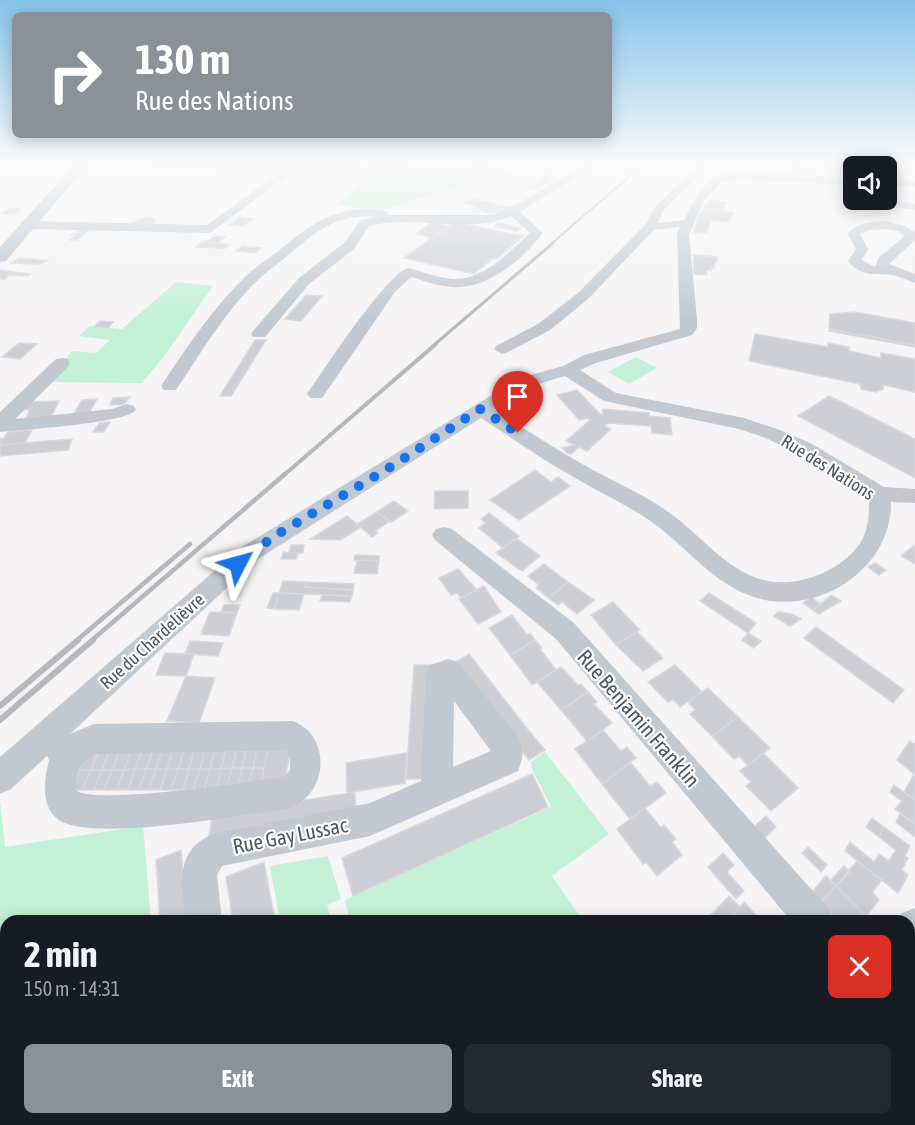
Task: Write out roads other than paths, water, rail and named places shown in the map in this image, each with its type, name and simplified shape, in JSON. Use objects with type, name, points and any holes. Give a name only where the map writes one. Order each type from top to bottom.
[{"type":"main road","points":[[3,247],[28,216]]},
{"type":"main road","points":[[3,247],[32,216]]},
{"type":"street","points":[[32,225],[210,229],[225,216]]},
{"type":"street","points":[[170,386],[245,286],[308,230],[323,221],[338,216]]},
{"type":"street","points":[[259,334],[304,281],[349,246],[365,223],[392,216]]},
{"type":"street","points":[[408,216],[475,219],[498,216]]},
{"type":"street","points":[[316,394],[382,299],[408,272],[456,283],[480,279],[509,258],[537,233],[518,216]]},
{"type":"street","points":[[502,349],[543,327],[583,296],[650,227],[655,216]]},
{"type":"street","name":"Rue du Chardelièvre","points":[[0,777],[250,553],[480,409],[538,377],[568,370],[590,359],[678,336],[689,328],[683,234],[691,216]]},
{"type":"street","points":[[650,227],[688,223]]},
{"type":"street","points":[[891,271],[874,271],[857,264],[855,261],[862,249],[854,234],[856,230],[879,225],[911,232],[912,236],[884,260],[882,266],[915,279]]},
{"type":"street","points":[[0,424],[62,363]]},
{"type":"street","name":"Rue des Nations","points":[[480,409],[575,470],[657,515],[740,581],[763,591],[784,592],[810,588],[846,571],[866,554],[875,538],[881,510],[880,494],[804,449],[773,434],[744,424],[610,397],[568,370]]},
{"type":"street","points":[[0,424],[127,410]]},
{"type":"street","points":[[880,494],[915,496]]},
{"type":"street","name":"Rue Benjamin Franklin","points":[[444,535],[565,631],[810,915]]},
{"type":"street","points":[[50,732],[65,759],[58,786],[62,799],[74,810],[109,813],[291,792],[304,776],[302,744],[292,735],[94,739],[78,746],[65,759]]},
{"type":"street","name":"Rue Gay Lussac","points":[[203,915],[199,875],[202,862],[213,851],[370,819],[437,791]]},
{"type":"railway","points":[[551,244],[583,216]]},
{"type":"railway","points":[[434,345],[553,243]]},
{"type":"railway","points":[[284,475],[436,344]]},
{"type":"railway","points":[[91,641],[285,474]]},
{"type":"railway","points":[[76,641],[190,544]]},
{"type":"railway","points":[[0,706],[78,640]]},
{"type":"railway","points":[[0,720],[93,640]]}]
